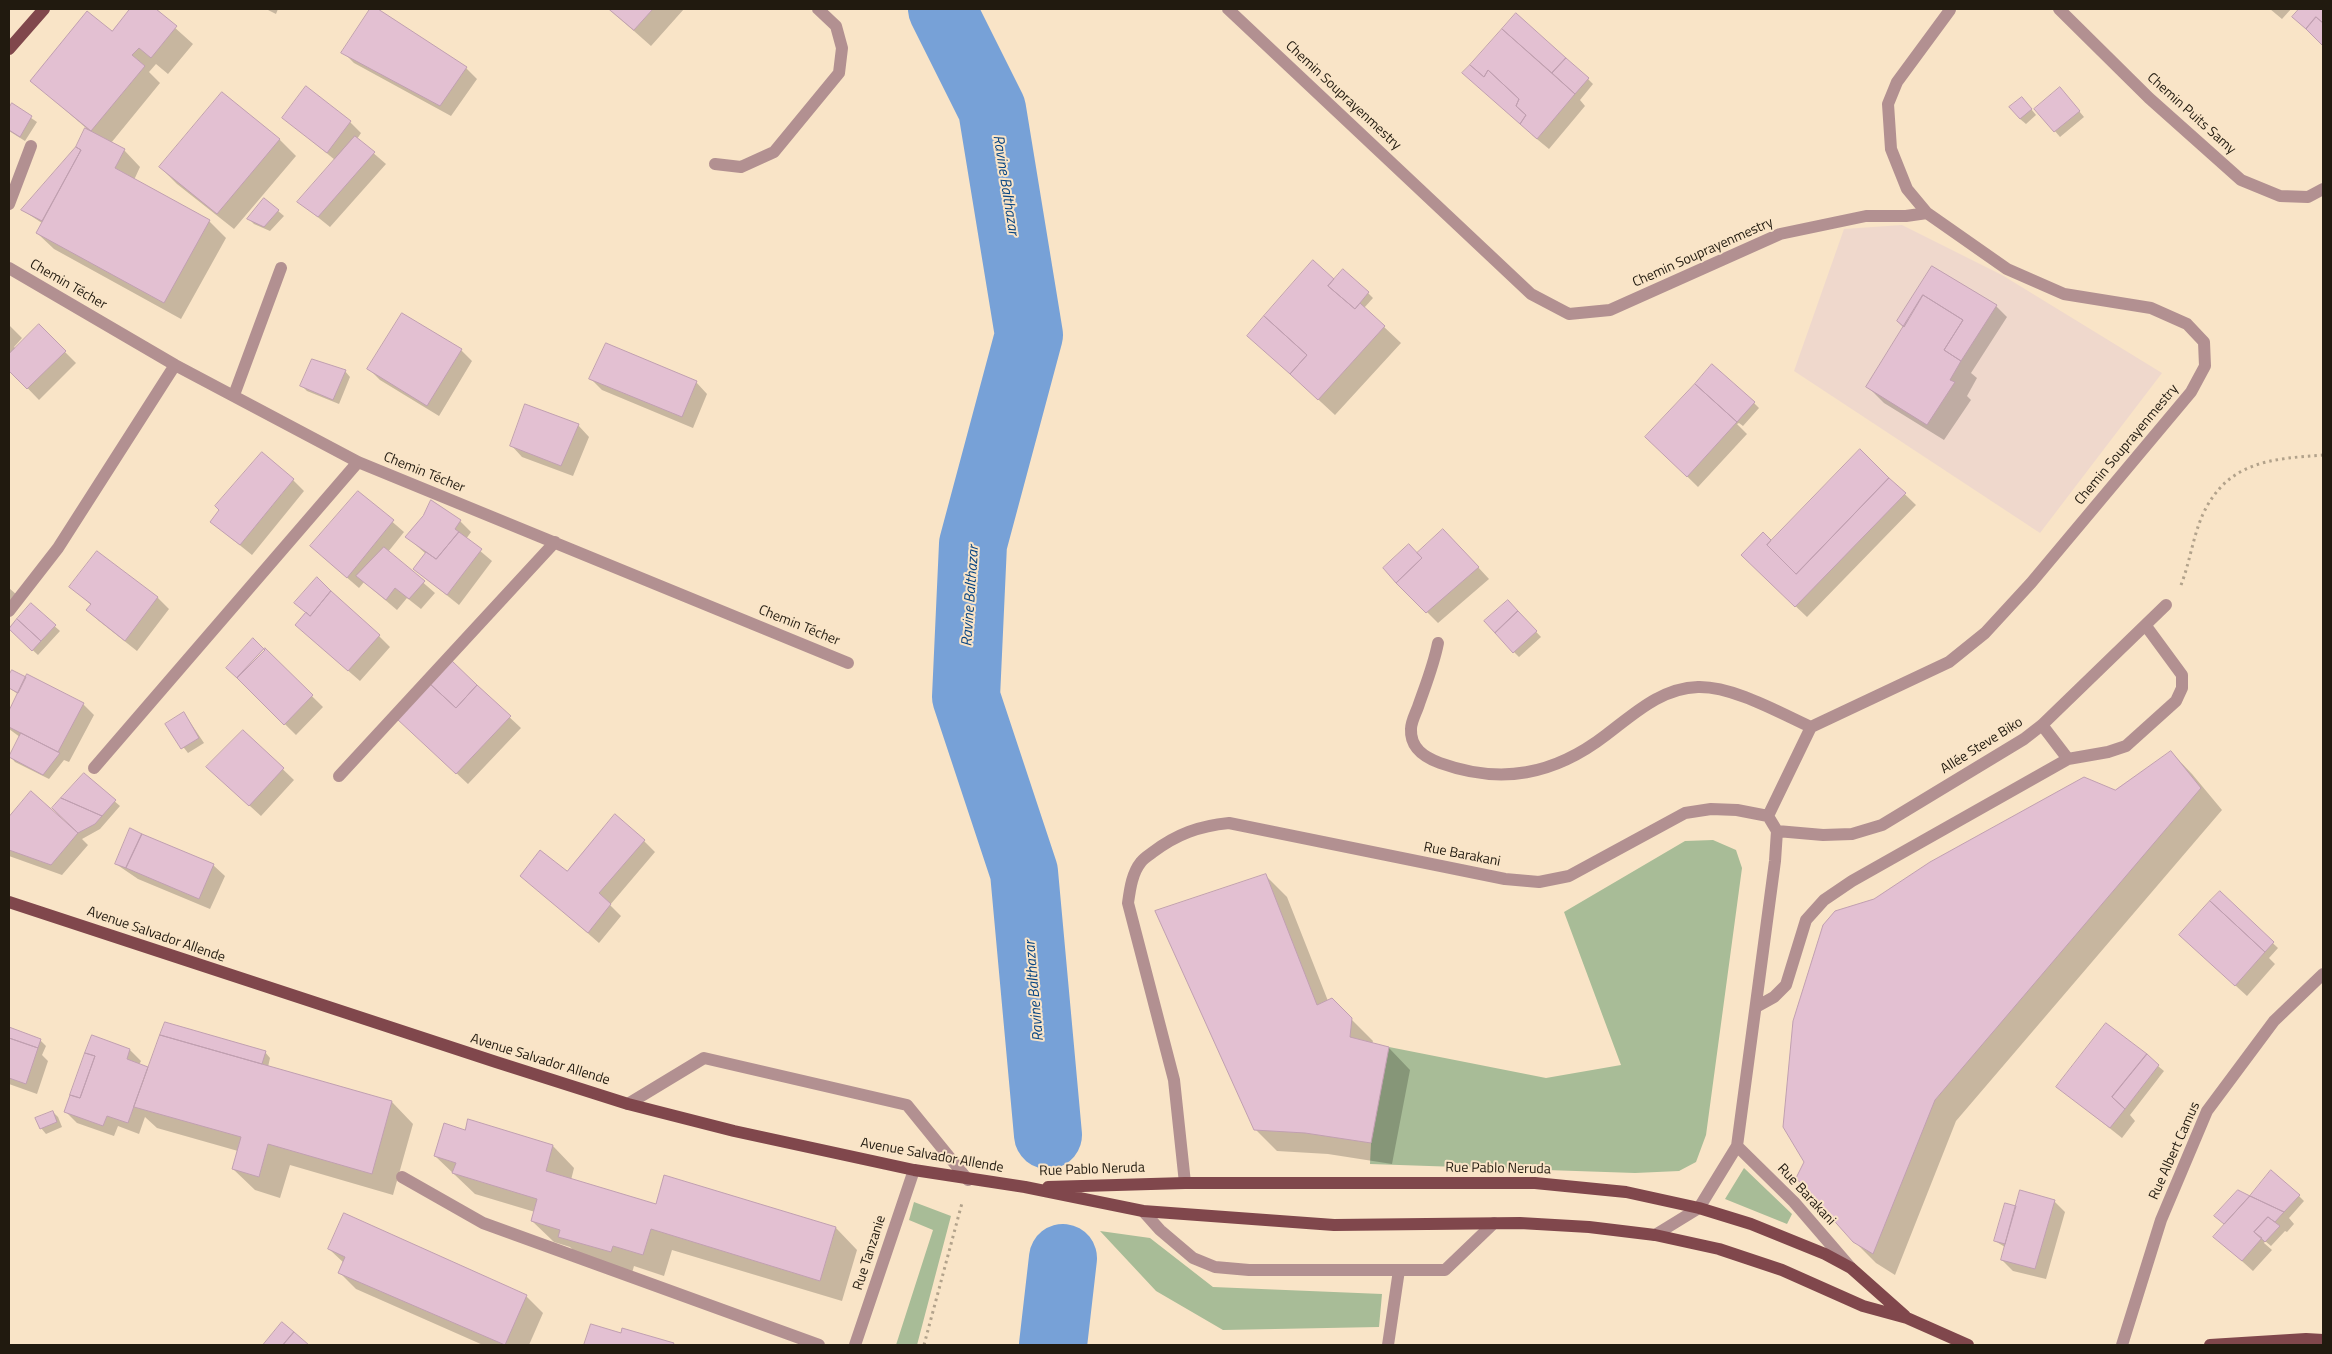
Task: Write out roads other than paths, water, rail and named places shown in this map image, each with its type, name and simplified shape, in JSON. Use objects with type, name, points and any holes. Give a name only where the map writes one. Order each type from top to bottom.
[{"type":"main road","points":[[9,49],[44,9]]},
{"type":"main road","name":"Avenue Salvador Allende","points":[[9,897],[58,918]]},
{"type":"main road","name":"Avenue Salvador Allende","points":[[9,902],[270,990],[628,1104],[734,1131],[914,1170],[968,1180],[1025,1187]]},
{"type":"main road","name":"Rue Pablo Neruda","points":[[1025,1187],[1185,1183],[1535,1183],[1626,1192],[1699,1208],[1751,1224],[1825,1254],[1851,1268],[1907,1318]]},
{"type":"main road","name":"Rue Pablo Neruda","points":[[1025,1187],[1143,1211],[1334,1225],[1494,1223],[1589,1226],[1655,1235],[1719,1249],[1782,1270],[1863,1306],[1907,1318],[1968,1345]]},
{"type":"main road","points":[[2210,1345],[2306,1339],[2323,1340]]},
{"type":"street","points":[[715,164],[741,167],[774,152],[839,73],[842,48],[836,26],[818,9]]},
{"type":"street","name":"Chemin Souprayenmestry","points":[[1228,9],[1531,294],[1569,314],[1610,310],[1780,234],[1866,216],[1906,216],[1927,213],[2007,269],[2040,285],[2064,294],[2151,308],[2187,324],[2204,342],[2205,366],[2191,392],[2031,583],[1985,634],[1949,662],[1811,727]]},
{"type":"street","name":"Chemin Puits Samy","points":[[2059,9],[2149,98],[2241,180],[2280,196],[2308,197],[2323,189]]},
{"type":"street","points":[[1927,213],[1907,189],[1891,150],[1888,104],[1897,82],[1950,10]]},
{"type":"street","points":[[9,204],[31,146]]},
{"type":"street","name":"Chemin Técher","points":[[9,268],[175,365],[358,462],[848,663]]},
{"type":"street","points":[[234,395],[281,268]]},
{"type":"street","points":[[9,611],[58,548],[175,365]]},
{"type":"street","points":[[94,768],[358,462]]},
{"type":"street","points":[[339,776],[555,542]]},
{"type":"street","name":"Allée Steve Biko","points":[[1777,831],[1823,835],[1852,834],[1882,825],[2042,725],[2166,605]]},
{"type":"street","points":[[1756,1007],[1774,997],[1786,985],[1806,920],[1824,900],[1852,881],[2068,760],[2108,752],[2126,746],[2176,701],[2182,688],[2182,675],[2146,626]]},
{"type":"street","points":[[1438,643],[1435,660],[1411,728],[1413,745],[1427,758],[1459,770],[1497,776],[1534,772],[1570,758],[1605,736],[1639,708],[1674,691],[1699,687],[1726,691],[1811,727],[1768,816],[1777,831],[1775,861],[1737,1146],[1699,1208],[1655,1235]]},
{"type":"street","points":[[2042,725],[2068,760]]},
{"type":"street","name":"Rue Barakani","points":[[1185,1183],[1174,1080],[1128,903],[1131,883],[1141,862],[1162,845],[1188,831],[1207,825],[1229,823],[1505,879],[1539,882],[1569,876],[1685,813],[1711,809],[1737,810],[1768,816]]},
{"type":"street","name":"Rue Albert Camus","points":[[2122,1345],[2161,1220],[2207,1111],[2274,1021],[2323,974]]},
{"type":"street","points":[[628,1104],[704,1058],[907,1105],[968,1180]]},
{"type":"street","name":"Rue Barakani","points":[[1737,1146],[1794,1202],[1851,1268]]},
{"type":"street","name":"Rue Tanzanie","points":[[855,1345],[914,1170]]},
{"type":"street","points":[[402,1177],[483,1223],[819,1345]]},
{"type":"street","points":[[1143,1211],[1160,1230],[1193,1258],[1215,1268],[1249,1270],[1445,1270],[1494,1223]]},
{"type":"street","points":[[1388,1345],[1399,1270]]},
{"type":"waterway","name":"Ravine Balthazar","points":[[942,9],[992,109],[1029,335],[973,544],[966,697],[1024,872],[1048,1135]]},
{"type":"waterway","name":"Ravine Balthazar","points":[[1053,1345],[1063,1258]]}]
